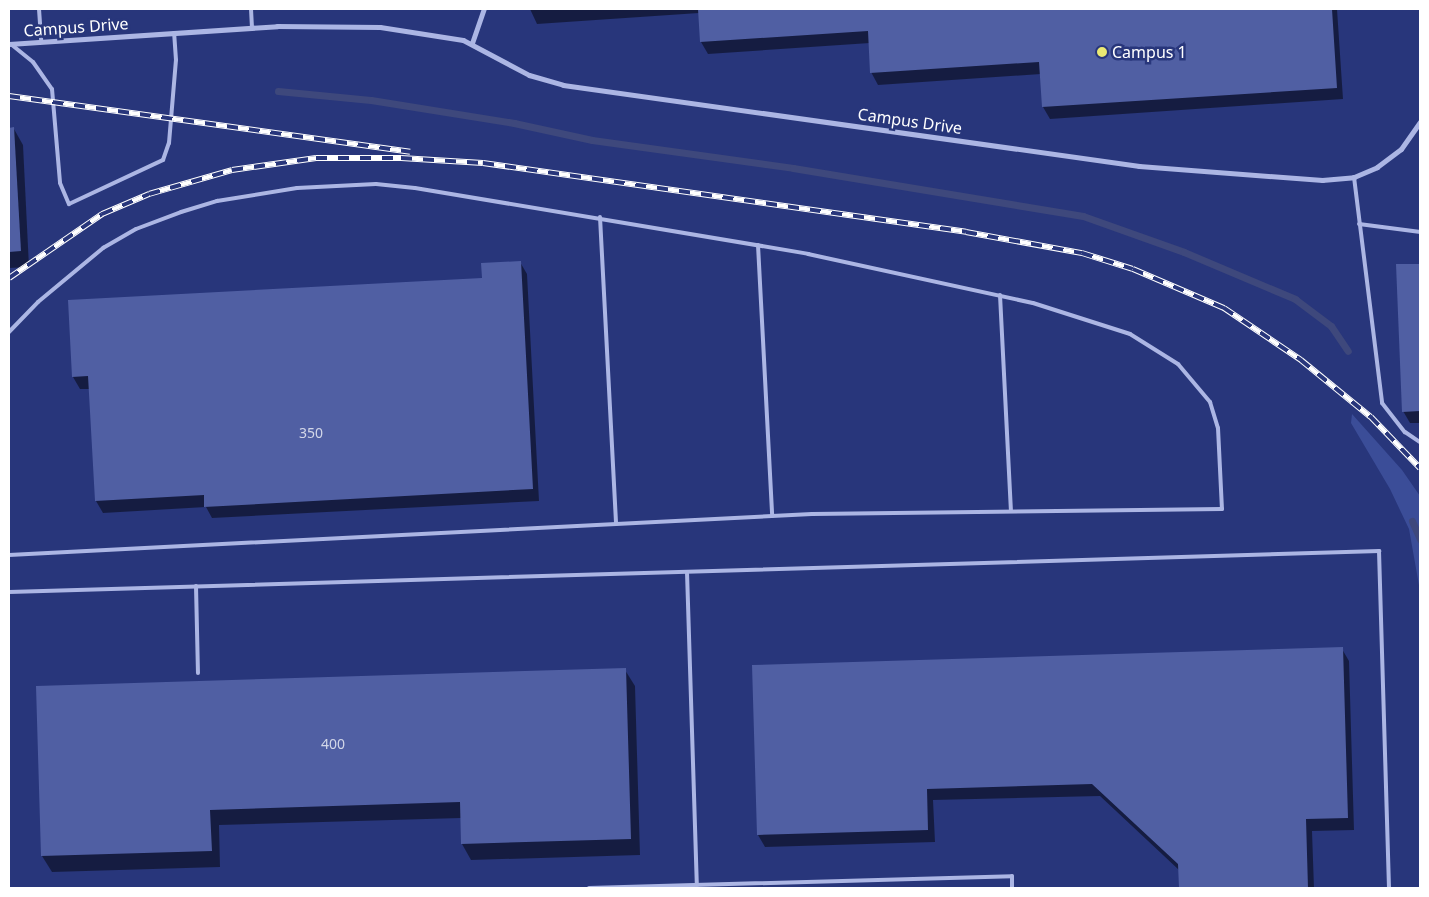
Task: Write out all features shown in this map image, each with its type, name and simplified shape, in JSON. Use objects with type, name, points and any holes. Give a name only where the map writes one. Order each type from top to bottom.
[{"type":"street","points":[[472,43],[484,9]]},
{"type":"street","name":"Campus Drive","points":[[9,44],[252,27],[372,27],[454,37],[472,43],[529,75],[563,85],[1138,166],[1322,180],[1354,177]]},
{"type":"street","points":[[1354,177],[1390,158],[1406,143],[1420,122]]},
{"type":"lane","points":[[39,9],[41,42]]},
{"type":"lane","points":[[251,9],[252,27]]},
{"type":"lane","points":[[9,44],[27,54],[52,89],[60,183],[69,204],[162,160],[169,143],[176,60],[174,33]]},
{"type":"lane","points":[[1354,177],[1382,403],[1405,432],[1420,442]]},
{"type":"lane","points":[[9,332],[38,302],[108,244],[151,223],[217,201],[297,188],[376,184],[600,218],[758,245],[1000,295],[1109,325],[1148,343],[1178,364],[1204,392],[1214,411],[1222,508],[1011,510],[772,516],[9,555]]},
{"type":"lane","points":[[600,218],[616,524]]},
{"type":"lane","points":[[1359,224],[1420,232]]},
{"type":"lane","points":[[758,245],[772,516]]},
{"type":"lane","points":[[1000,295],[1011,510]]},
{"type":"lane","points":[[9,592],[1379,551],[1389,888]]},
{"type":"lane","points":[[687,572],[697,885]]},
{"type":"lane","points":[[196,586],[198,673]]},
{"type":"lane","points":[[589,888],[1012,876],[1012,888]]},
{"type":"shaded area","points":[[1352,414],[1402,470],[1420,496],[1420,591],[1409,529],[1390,489],[1351,423]]},
{"type":"building","name":"Campus 1","points":[[698,9],[1332,9],[1337,88],[1042,107],[1039,62],[870,73],[868,31],[700,42]]},
{"type":"building","points":[[14,127],[21,251],[9,252],[9,128]]},
{"type":"building","points":[[521,261],[533,489],[204,507],[204,495],[95,501],[88,376],[72,377],[68,300],[482,278],[481,263]]},
{"type":"building","points":[[1396,264],[1420,264],[1420,411],[1402,412]]},
{"type":"building","points":[[1343,647],[1348,818],[1306,819],[1308,888],[1179,888],[1178,864],[1092,784],[927,789],[928,830],[757,835],[752,665]]},
{"type":"building","points":[[626,668],[631,839],[461,844],[460,802],[210,810],[212,851],[41,856],[36,686]]},
{"type":"waterway","points":[[278,91],[371,100],[514,123],[592,140],[793,168],[1083,216],[1184,252],[1295,299],[1331,326],[1348,351]]},
{"type":"waterway","points":[[1412,521],[1420,539]]},
{"type":"railway","points":[[9,96],[410,152]]},
{"type":"railway","points":[[9,278],[102,214],[149,194],[232,170],[316,158],[401,158],[483,163],[966,232],[1082,253],[1133,269],[1224,308],[1301,360],[1371,417],[1420,468]]},
{"type":"place","name":"Campus 1","points":[[1102,52]]}]
